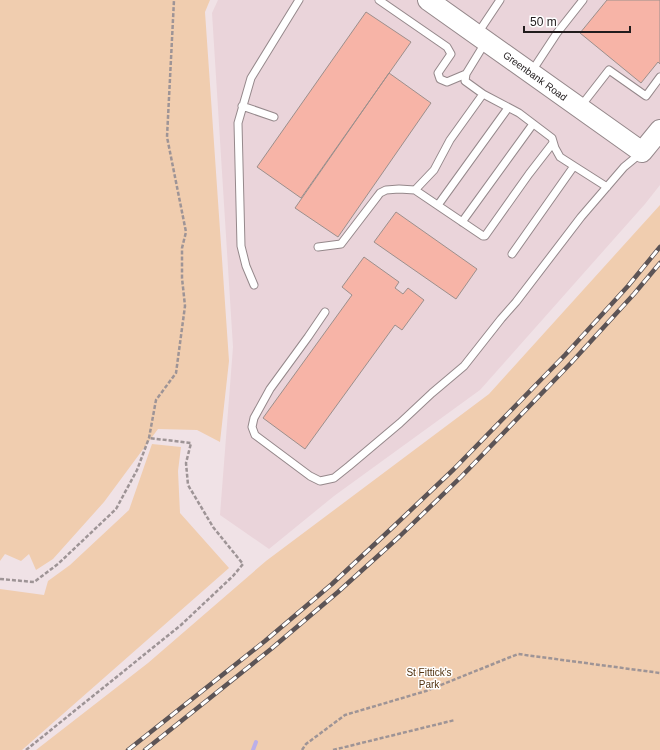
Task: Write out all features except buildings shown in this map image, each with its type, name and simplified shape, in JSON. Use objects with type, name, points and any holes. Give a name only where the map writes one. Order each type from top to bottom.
[{"type":"street","name":"Greenbank Road","points":[[428,0],[642,152]]},
{"type":"street","points":[[642,152],[660,130]]},
{"type":"lane","points":[[254,286],[246,266],[241,246],[238,123],[250,78],[299,0]]},
{"type":"lane","points":[[379,0],[447,47],[451,54],[438,73],[440,79],[447,82],[466,74]]},
{"type":"lane","points":[[500,0],[481,38],[466,74],[465,81],[483,94],[519,113],[552,138],[560,157],[607,187]]},
{"type":"lane","points":[[530,73],[557,32],[583,0]]},
{"type":"lane","points":[[580,108],[609,70],[646,96],[660,76]]},
{"type":"lane","points":[[415,190],[434,170],[450,140],[483,94]]},
{"type":"lane","points":[[242,106],[274,117]]},
{"type":"lane","points":[[438,205],[508,108]]},
{"type":"lane","points":[[462,222],[533,124]]},
{"type":"lane","points":[[318,247],[341,244],[380,193],[386,190],[415,190],[483,236],[486,235],[553,143]]},
{"type":"lane","points":[[325,312],[270,389],[254,418],[252,427],[255,435],[310,476],[320,481],[334,478],[401,422],[464,366],[516,302],[581,217],[624,168],[642,152]]},
{"type":"lane","points":[[512,254],[574,166]]},
{"type":"path","points":[[0,579],[34,582],[58,564],[116,509],[137,470],[149,438],[156,400],[176,373],[185,306],[182,278],[182,248],[186,232],[167,137],[174,0]]},
{"type":"path","points":[[26,750],[181,625],[233,576],[243,564],[213,527],[188,485],[186,463],[191,443],[149,438]]},
{"type":"path","points":[[302,750],[306,744],[344,714],[426,691],[518,654],[660,673]]},
{"type":"path","points":[[333,750],[455,720]]},
{"type":"shaded area","points":[[218,0],[660,0],[660,185],[645,204],[480,390],[334,496],[269,549],[220,515],[233,347],[212,13]]},
{"type":"green space","points":[[0,0],[210,0],[205,12],[229,361],[220,442],[197,430],[158,429],[104,502],[53,559],[36,570],[29,554],[21,561],[5,554],[0,561]]},
{"type":"green space","name":"St Fittick's Park","points":[[660,205],[660,750],[36,750],[148,663],[266,561],[489,394]]},
{"type":"green space","points":[[152,444],[181,447],[178,471],[180,513],[229,568],[22,750],[0,750],[0,589],[44,595],[48,581],[70,565],[129,510]]},
{"type":"waterway","points":[[253,750],[256,742]]},
{"type":"railway","points":[[128,750],[265,641],[332,584],[393,527],[454,469],[565,355],[628,286],[660,247]]},
{"type":"railway","points":[[145,750],[271,649],[338,592],[400,536],[461,477],[571,363],[660,263]]}]
